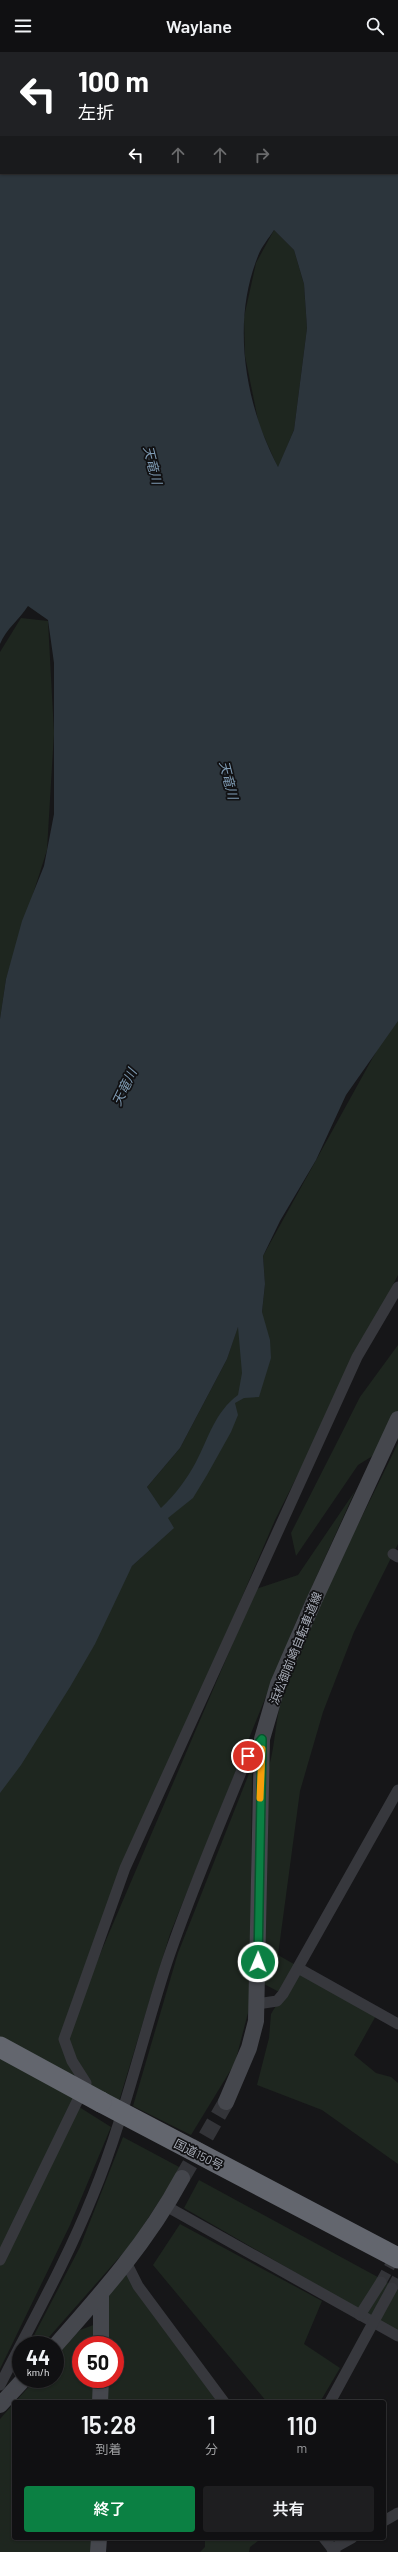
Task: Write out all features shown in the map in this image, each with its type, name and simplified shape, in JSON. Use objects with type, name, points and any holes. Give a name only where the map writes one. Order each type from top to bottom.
[{"type":"highway","name":"国道150号","points":[[0,2047],[122,2114],[336,2224],[398,2258]]},
{"type":"main road","name":"浜松御前崎自転車道線","points":[[226,2102],[249,2048],[257,2004],[262,1739],[278,1684],[314,1601],[398,1420]]},
{"type":"main road","points":[[64,2336],[127,2264],[166,2206],[182,2178]]},
{"type":"main road","points":[[101,2294],[101,2336]]},
{"type":"main road","points":[[0,2405],[16,2388]]},
{"type":"main road","points":[[100,2388],[100,2400]]},
{"type":"main road","points":[[98,2540],[98,2552]]},
{"type":"street","points":[[0,2260],[86,2082],[72,2061],[64,2039],[125,1868],[357,1357],[398,1287]]},
{"type":"street","points":[[0,2385],[71,2246],[93,2196],[122,2114],[167,1962],[193,1890],[248,1756],[262,1739]]},
{"type":"street","points":[[257,2004],[277,2001],[283,1994],[398,1790]]},
{"type":"street","points":[[298,1968],[398,2024]]},
{"type":"street","points":[[166,2206],[398,2336]]},
{"type":"street","points":[[127,2264],[138,2286],[223,2400]]},
{"type":"street","points":[[360,2315],[381,2282]]},
{"type":"street","points":[[331,2400],[392,2288]]},
{"type":"street","points":[[386,2520],[398,2513]]},
{"type":"street","points":[[326,2540],[334,2550],[349,2540]]},
{"type":"shaded area","points":[[274,230],[294,250],[304,284],[307,328],[294,430],[278,468],[259,425],[245,356],[244,317],[256,263]]},
{"type":"shaded area","points":[[21,618],[48,621],[54,733],[47,850],[6,979],[0,1019],[0,652]]},
{"type":"shaded area","points":[[398,1012],[398,1275],[275,1520],[120,1882],[83,1994],[256,1589],[298,1575],[355,1491],[296,1622],[170,1934],[119,2101],[86,2083],[82,2077],[76,2105],[111,2127],[70,2225],[16,2336],[12,2336],[12,2344],[0,2369],[0,1791],[132,1566],[173,1528],[147,1487],[180,1448],[227,1359],[238,1326],[262,1312],[265,1284],[263,1256]]},
{"type":"shaded area","points":[[398,1345],[398,1440],[358,1465],[296,1556],[291,1533],[360,1397]]},
{"type":"shaded area","points":[[398,1443],[398,1544],[354,1632],[323,1712],[300,1791],[278,1955],[378,2012],[354,2055],[376,2073],[391,2077],[398,2083],[398,2164],[322,2110],[257,2085],[269,2038],[271,2014],[283,1994],[264,1984],[269,1767],[279,1710],[284,1692],[309,1628]]},
{"type":"shaded area","points":[[252,1766],[250,2005],[235,2063],[191,2135],[133,2106],[178,1953]]},
{"type":"shaded area","points":[[123,2137],[181,2168],[131,2244],[50,2336],[34,2336],[80,2247]]},
{"type":"shaded area","points":[[199,2180],[398,2288],[398,2332],[184,2208]]},
{"type":"shaded area","points":[[180,2224],[322,2301],[304,2344],[340,2368],[321,2400],[265,2400],[153,2265]]},
{"type":"shaded area","points":[[130,2270],[223,2400],[100,2400],[100,2388],[124,2388],[124,2336],[101,2336],[101,2304]]},
{"type":"shaded area","points":[[96,2324],[93,2329],[93,2336],[74,2336],[80,2330]]},
{"type":"shaded area","points":[[72,2339],[72,2388],[94,2388],[94,2400],[17,2400],[28,2388],[64,2388],[64,2347]]},
{"type":"shaded area","points":[[12,2405],[12,2540],[96,2540],[96,2552],[0,2552],[0,2419]]},
{"type":"shaded area","points":[[205,2540],[259,2540],[250,2547],[249,2552],[200,2552],[205,2547]]},
{"type":"water","name":"天竜川","points":[[0,174],[398,174],[398,1021],[346,1095],[316,1160],[280,1221],[263,1256],[265,1284],[262,1312],[270,1340],[271,1358],[259,1397],[244,1398],[235,1403],[238,1415],[231,1432],[207,1475],[193,1498],[168,1518],[174,1528],[132,1566],[95,1644],[70,1687],[21,1765],[0,1793],[0,1019],[6,979],[22,921],[44,866],[54,814],[54,663],[48,620],[28,606],[0,644]],"holes":[[[274,230],[294,250],[304,284],[307,328],[294,430],[278,467],[257,417],[250,390],[244,336],[245,308],[250,282],[259,253]],[[238,1327],[242,1373],[238,1395],[230,1402],[218,1417],[185,1481],[161,1508],[147,1487],[180,1448],[227,1359]]]},
{"type":"tunnel","points":[[182,2178],[226,2102]]},
{"type":"tunnel","points":[[381,2282],[397,2253]]},
{"type":"tunnel","points":[[392,2288],[398,2277]]},
{"type":"slow traffic","points":[[260,1798],[262,1749]]},
{"type":"route","points":[[248,1756],[262,1739],[258,1861],[258,1962]]}]
